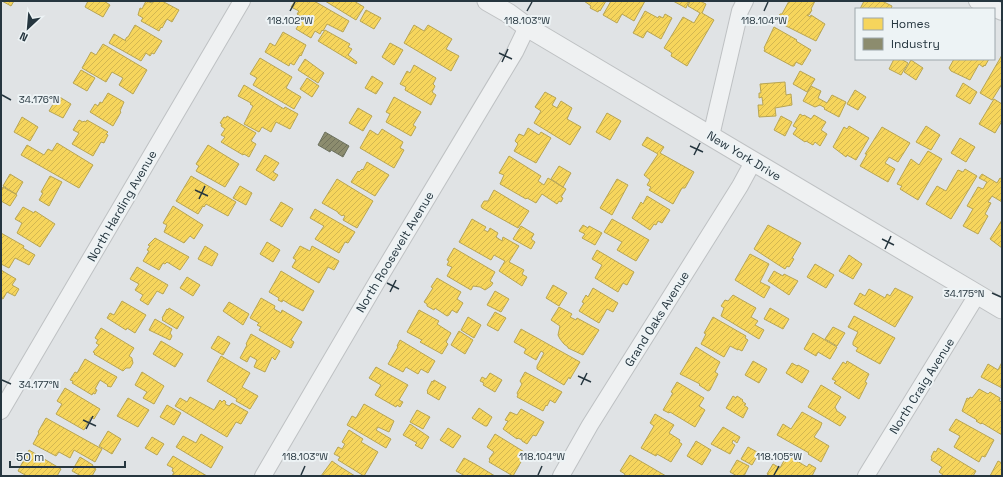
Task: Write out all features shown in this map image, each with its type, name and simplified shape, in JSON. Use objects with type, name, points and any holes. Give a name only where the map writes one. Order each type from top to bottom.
[{"type":"street","name":"North Harding Avenue","points":[[1,411],[242,1]]},
{"type":"street","name":"New York Drive","points":[[487,1],[509,7],[526,27],[1002,310]]},
{"type":"street","points":[[711,136],[740,10],[745,1]]},
{"type":"street","points":[[977,1],[993,8]]},
{"type":"street","name":"North Roosevelt Avenue","points":[[262,476],[515,52],[526,27]]},
{"type":"street","name":"Grand Oaks Avenue","points":[[561,476],[594,418],[740,186],[753,162]]},
{"type":"street","name":"North Craig Avenue","points":[[866,476],[977,295]]},
{"type":"building: Homes","points":[[2,1],[14,1],[11,6]]},
{"type":"building: Homes","points":[[88,1],[104,1],[110,5],[103,17],[85,7]]},
{"type":"building: Homes","points":[[146,1],[152,3],[153,1],[162,1],[179,10],[172,22],[167,19],[159,31],[141,21],[143,18],[138,15],[140,8],[142,9]]},
{"type":"building: Homes","points":[[295,1],[314,1],[349,21],[343,32],[327,24],[320,34],[315,31],[311,38],[296,29],[303,18],[297,14],[299,11],[291,7]]},
{"type":"building: Homes","points":[[325,1],[354,1],[364,7],[356,20]]},
{"type":"building: Homes","points":[[584,1],[606,1],[598,12],[590,8],[591,6]]},
{"type":"building: Homes","points":[[611,1],[645,1],[634,21],[622,14],[617,23],[603,15]]},
{"type":"building: Homes","points":[[673,1],[689,1],[686,8]]},
{"type":"building: Homes","points":[[690,1],[700,1],[706,4],[702,13],[714,20],[687,66],[671,56],[672,53],[664,48],[683,17],[694,23],[700,13],[688,6]]},
{"type":"building: Homes","points":[[789,1],[815,1],[811,9],[812,10],[809,15],[807,15],[810,17],[811,15],[825,24],[816,41],[778,22],[777,19],[780,14],[782,14]]},
{"type":"building: Homes","points":[[864,1],[882,1],[892,6],[891,8],[860,8]]},
{"type":"building: Homes","points":[[366,10],[381,18],[374,29],[360,21]]},
{"type":"building: Homes","points":[[645,11],[658,18],[659,16],[663,18],[665,14],[672,18],[661,39],[647,31],[643,38],[633,33]]},
{"type":"building: Homes","points":[[135,25],[162,41],[154,54],[152,53],[150,56],[146,53],[141,61],[109,43],[114,34],[126,41],[125,40]]},
{"type":"building: Homes","points":[[414,25],[424,31],[428,25],[452,39],[446,49],[459,56],[451,71],[404,43]]},
{"type":"building: Homes","points":[[774,27],[811,50],[802,65],[796,62],[794,66],[792,66],[764,51]]},
{"type":"building: Homes","points":[[325,30],[350,44],[348,47],[352,49],[348,55],[357,62],[356,64],[318,41]]},
{"type":"building: Homes","points":[[283,32],[306,45],[301,56],[300,55],[294,65],[290,63],[289,66],[265,52],[270,43],[275,46]]},
{"type":"building: Homes","points":[[390,43],[403,50],[394,65],[382,57]]},
{"type":"building: Homes","points":[[103,44],[147,70],[133,94],[119,85],[123,78],[112,72],[106,82],[82,68],[91,52],[96,55]]},
{"type":"building: Homes","points":[[1002,55],[1002,84],[992,100],[980,93]]},
{"type":"building: Homes","points":[[260,58],[292,77],[286,88],[301,97],[294,109],[253,85],[257,78],[250,74]]},
{"type":"building: Homes","points":[[305,59],[324,73],[318,83],[298,70]]},
{"type":"building: Homes","points":[[894,60],[903,60],[908,63],[901,75],[889,69]]},
{"type":"building: Homes","points":[[911,60],[923,68],[916,80],[904,72]]},
{"type":"building: Homes","points":[[953,60],[988,60],[983,67],[979,64],[970,80],[951,71],[949,68]]},
{"type":"building: Homes","points":[[414,65],[436,78],[433,84],[435,86],[432,92],[436,95],[431,105],[405,90],[406,87],[400,84],[407,71],[410,73]]},
{"type":"building: Homes","points":[[81,70],[95,78],[87,91],[73,83]]},
{"type":"building: Homes","points":[[800,71],[815,79],[807,92],[793,84]]},
{"type":"building: Homes","points":[[372,76],[383,83],[376,94],[365,88]]},
{"type":"building: Homes","points":[[307,78],[319,86],[312,97],[300,89]]},
{"type":"building: Homes","points":[[785,82],[786,95],[791,94],[792,105],[775,108],[776,116],[759,117],[758,105],[763,105],[762,97],[759,98],[759,93],[761,93],[760,84]]},
{"type":"building: Homes","points":[[963,83],[977,92],[970,104],[956,96]]},
{"type":"building: Homes","points":[[244,85],[284,109],[285,107],[298,114],[290,129],[276,122],[271,132],[262,127],[259,132],[244,124],[253,106],[250,104],[251,103],[238,96]]},
{"type":"building: Homes","points":[[811,86],[821,91],[818,98],[827,103],[832,95],[846,102],[839,117],[824,109],[825,108],[820,105],[815,107],[803,101]]},
{"type":"building: Homes","points":[[855,90],[866,97],[858,110],[847,104]]},
{"type":"building: Homes","points":[[545,92],[556,98],[552,105],[557,108],[561,101],[572,108],[567,119],[581,127],[570,145],[534,123],[541,111],[535,107]]},
{"type":"building: Homes","points":[[108,93],[124,102],[120,111],[121,112],[113,126],[90,112],[95,104],[98,106],[100,102],[102,103]]},
{"type":"building: Homes","points":[[58,96],[71,104],[63,118],[49,111]]},
{"type":"building: Homes","points":[[394,97],[421,112],[413,125],[416,127],[411,136],[386,122],[390,114],[386,112]]},
{"type":"building: Homes","points":[[994,99],[1002,104],[1002,121],[995,133],[979,124]]},
{"type":"building: Homes","points":[[358,108],[372,116],[363,131],[349,123]]},
{"type":"building: Homes","points":[[607,113],[621,121],[610,140],[596,132]]},
{"type":"building: Homes","points":[[800,114],[811,119],[814,115],[826,122],[821,130],[827,134],[820,146],[815,142],[813,145],[806,141],[805,142],[793,134],[797,128],[793,126]]},
{"type":"building: Homes","points":[[227,116],[256,133],[251,141],[256,144],[249,157],[221,142],[225,137],[221,135],[225,129],[220,123],[224,117],[226,118]]},
{"type":"building: Homes","points":[[781,116],[792,122],[785,136],[774,130]]},
{"type":"building: Homes","points":[[22,117],[38,127],[30,141],[14,132]]},
{"type":"building: Homes","points":[[79,120],[86,122],[87,120],[108,132],[104,143],[101,142],[93,156],[72,144],[79,133],[73,130]]},
{"type":"building: Homes","points":[[849,126],[869,138],[856,160],[847,155],[846,157],[833,147],[844,127],[847,129]]},
{"type":"building: Homes","points":[[926,126],[940,135],[931,150],[916,142]]},
{"type":"building: Homes","points":[[882,127],[910,143],[898,162],[889,157],[885,163],[895,169],[888,182],[860,166],[867,154],[865,154]]},
{"type":"building: Homes","points":[[528,128],[539,135],[541,132],[551,138],[536,163],[514,151],[518,144],[515,141],[519,134],[524,136]]},
{"type":"building: Homes","points":[[382,129],[403,142],[400,148],[404,150],[394,168],[360,148],[370,130],[378,135]]},
{"type":"building: Homes","points":[[647,137],[664,147],[660,153],[694,172],[685,188],[682,188],[673,204],[649,190],[651,187],[647,185],[650,180],[644,175],[658,154],[642,145]]},
{"type":"building: Homes","points":[[960,138],[975,147],[966,162],[951,153]]},
{"type":"building: Homes","points":[[57,143],[93,165],[79,188],[21,155],[27,145],[44,155],[48,149],[52,151]]},
{"type":"building: Homes","points":[[208,145],[239,164],[225,187],[196,171],[199,166],[196,164]]},
{"type":"building: Homes","points":[[928,151],[942,159],[918,200],[900,189],[902,186],[897,184],[911,159],[919,165]]},
{"type":"building: Homes","points":[[265,155],[279,163],[273,172],[278,175],[274,181],[256,170]]},
{"type":"building: Homes","points":[[509,156],[541,176],[538,181],[544,185],[548,178],[566,189],[561,197],[563,198],[561,202],[559,201],[557,204],[542,194],[536,203],[500,184],[504,175],[499,173]]},
{"type":"building: Homes","points":[[367,162],[389,175],[375,196],[351,182],[358,171],[363,170]]},
{"type":"building: Homes","points":[[559,166],[571,173],[563,187],[551,179]]},
{"type":"building: Homes","points":[[965,169],[977,176],[951,219],[926,204],[937,186],[946,191],[958,170],[963,172]]},
{"type":"building: Homes","points":[[10,174],[23,182],[16,194],[3,186]]},
{"type":"building: Homes","points":[[982,174],[997,183],[1000,178],[1002,179],[1002,202],[992,196],[988,202],[991,203],[985,214],[988,216],[978,234],[963,226],[973,209],[967,206],[978,187],[983,189],[987,182],[979,178]]},
{"type":"building: Homes","points":[[50,176],[62,182],[49,206],[39,200],[43,193],[41,192]]},
{"type":"building: Homes","points":[[191,176],[236,202],[228,216],[206,204],[198,214],[176,201]]},
{"type":"building: Homes","points":[[337,179],[373,201],[357,228],[343,220],[345,216],[342,216],[322,203]]},
{"type":"building: Homes","points":[[617,179],[628,185],[612,215],[600,208]]},
{"type":"building: Homes","points":[[240,186],[252,193],[246,205],[233,198]]},
{"type":"building: Homes","points":[[3,187],[17,195],[10,206],[1,201],[1,191]]},
{"type":"building: Homes","points":[[494,190],[529,211],[518,228],[482,208],[481,206],[484,201],[488,201]]},
{"type":"building: Homes","points":[[647,196],[670,210],[662,223],[658,221],[650,230],[632,218],[641,202],[643,204]]},
{"type":"building: Homes","points":[[281,202],[293,209],[282,227],[270,220]]},
{"type":"building: Homes","points":[[173,206],[203,225],[194,239],[190,236],[184,243],[164,232],[167,225],[163,223]]},
{"type":"building: Homes","points":[[23,207],[34,213],[35,211],[55,224],[40,247],[17,233],[22,223],[15,219]]},
{"type":"building: Homes","points":[[315,209],[355,232],[348,243],[345,242],[339,253],[315,239],[324,226],[310,218]]},
{"type":"building: Homes","points":[[472,219],[486,227],[484,230],[488,232],[490,228],[498,233],[496,237],[502,241],[503,237],[519,246],[509,262],[524,270],[522,274],[527,277],[522,286],[499,271],[505,261],[494,255],[491,260],[459,242]]},
{"type":"building: Homes","points":[[612,219],[649,240],[636,261],[617,250],[622,242],[604,232]]},
{"type":"building: Homes","points":[[1002,220],[1002,248],[990,239]]},
{"type":"building: Homes","points":[[583,225],[588,228],[589,226],[602,233],[595,245],[582,238],[585,234],[579,231]]},
{"type":"building: Homes","points":[[768,225],[801,243],[792,258],[794,259],[789,267],[787,266],[785,269],[754,249]]},
{"type":"building: Homes","points":[[521,226],[534,234],[531,239],[535,242],[531,249],[513,239]]},
{"type":"building: Homes","points":[[1,233],[24,246],[23,248],[35,255],[29,265],[15,258],[9,268],[1,264]]},
{"type":"building: Homes","points":[[155,238],[189,257],[180,270],[167,262],[165,264],[163,263],[159,270],[143,261],[149,251],[147,250],[150,246],[148,245]]},
{"type":"building: Homes","points":[[267,242],[280,250],[273,262],[260,254]]},
{"type":"building: Homes","points":[[205,246],[218,254],[212,266],[198,259]]},
{"type":"building: Homes","points":[[300,246],[310,251],[312,246],[339,261],[334,270],[328,267],[319,283],[292,267],[296,260],[293,258]]},
{"type":"building: Homes","points":[[454,248],[495,272],[490,281],[493,283],[491,286],[485,290],[480,287],[473,286],[471,290],[447,276],[452,267],[447,265],[449,261],[447,260]]},
{"type":"building: Homes","points":[[597,250],[634,272],[627,285],[623,283],[618,292],[595,278],[602,265],[592,259]]},
{"type":"building: Homes","points":[[750,254],[769,264],[760,282],[770,287],[764,298],[735,280]]},
{"type":"building: Homes","points":[[849,255],[862,264],[853,279],[839,271]]},
{"type":"building: Homes","points":[[815,264],[834,275],[826,288],[807,277]]},
{"type":"building: Homes","points":[[137,267],[168,285],[163,294],[157,291],[148,305],[140,300],[143,295],[135,290],[139,284],[130,279]]},
{"type":"building: Homes","points":[[1,270],[16,279],[12,285],[19,289],[15,296],[7,292],[3,299],[1,298]]},
{"type":"building: Homes","points":[[281,271],[314,291],[303,311],[283,300],[282,302],[278,300],[279,298],[269,292]]},
{"type":"building: Homes","points":[[774,271],[798,281],[789,295],[768,281]]},
{"type":"building: Homes","points":[[187,277],[200,285],[193,296],[180,288]]},
{"type":"building: Homes","points":[[437,278],[461,292],[457,299],[463,303],[457,313],[452,310],[447,316],[435,308],[434,310],[427,306],[424,302],[433,288],[431,287]]},
{"type":"building: Homes","points":[[553,285],[567,293],[559,306],[546,298]]},
{"type":"building: Homes","points":[[593,288],[618,303],[613,312],[607,309],[599,323],[579,311],[584,303],[582,302],[586,295],[588,297]]},
{"type":"building: Homes","points":[[895,288],[913,297],[895,327],[854,304],[860,293],[865,296],[869,289],[885,298],[887,294],[890,296]]},
{"type":"building: Homes","points":[[495,291],[509,299],[501,312],[487,305]]},
{"type":"building: Homes","points":[[733,295],[756,308],[751,317],[758,321],[755,325],[764,330],[759,339],[721,316],[724,308],[721,306],[725,300],[728,301]]},
{"type":"building: Homes","points":[[261,298],[275,306],[274,309],[281,313],[282,310],[302,322],[291,340],[294,342],[291,348],[259,330],[261,327],[257,325],[259,323],[250,318]]},
{"type":"building: Homes","points":[[122,301],[146,315],[135,333],[127,328],[126,330],[107,318],[110,313],[114,315]]},
{"type":"building: Homes","points":[[229,302],[249,314],[243,325],[223,311]]},
{"type":"building: Homes","points":[[559,307],[572,314],[570,317],[576,320],[577,318],[599,330],[583,355],[568,348],[558,335],[560,326],[551,320]]},
{"type":"building: Homes","points":[[169,308],[184,317],[177,329],[162,320],[167,309],[168,310]]},
{"type":"building: Homes","points":[[770,308],[789,319],[783,329],[764,319]]},
{"type":"building: Homes","points":[[419,310],[439,321],[437,324],[451,333],[446,342],[448,344],[442,354],[420,342],[422,340],[407,332]]},
{"type":"building: Homes","points":[[495,312],[506,318],[498,331],[487,325]]},
{"type":"building: Homes","points":[[854,316],[895,338],[880,364],[856,351],[858,348],[853,345],[853,342],[858,332],[848,327]]},
{"type":"building: Homes","points":[[468,317],[481,325],[474,338],[461,330]]},
{"type":"building: Homes","points":[[713,317],[746,336],[745,338],[748,340],[742,351],[730,346],[724,357],[701,344],[706,334],[704,333]]},
{"type":"building: Homes","points":[[155,319],[172,329],[170,333],[172,336],[170,340],[149,330]]},
{"type":"building: Homes","points":[[833,327],[845,333],[837,346],[825,339]]},
{"type":"building: Homes","points":[[101,328],[134,348],[129,356],[132,358],[133,363],[130,368],[126,368],[123,371],[94,354],[95,353],[93,352],[99,345],[96,343],[98,340],[95,338]]},
{"type":"building: Homes","points":[[521,329],[580,362],[570,379],[569,377],[564,385],[537,369],[537,366],[544,353],[541,351],[536,360],[524,353],[526,349],[514,342]]},
{"type":"building: Homes","points":[[459,331],[473,340],[465,354],[451,345]]},
{"type":"building: Homes","points":[[813,333],[837,347],[830,359],[818,352],[816,356],[804,349]]},
{"type":"building: Homes","points":[[251,334],[280,351],[275,360],[272,357],[265,372],[254,367],[257,360],[250,356],[247,362],[240,358]]},
{"type":"building: Homes","points":[[218,336],[230,343],[223,355],[211,348]]},
{"type":"building: Homes","points":[[400,340],[435,361],[428,373],[421,369],[418,374],[406,367],[403,372],[388,364],[398,347],[397,346]]},
{"type":"building: Homes","points":[[161,341],[183,354],[175,367],[153,354]]},
{"type":"building: Homes","points":[[696,347],[720,362],[715,372],[718,374],[710,390],[708,391],[699,385],[700,384],[680,374]]},
{"type":"building: Homes","points":[[221,356],[250,373],[242,387],[258,396],[250,409],[236,401],[237,399],[207,381]]},
{"type":"building: Homes","points":[[85,359],[117,377],[111,387],[107,386],[108,385],[100,380],[95,389],[97,390],[95,394],[93,393],[92,395],[72,383],[73,381],[70,380],[75,372],[77,373]]},
{"type":"building: Homes","points":[[753,361],[767,369],[759,383],[745,375]]},
{"type":"building: Homes","points":[[847,361],[869,374],[865,382],[867,383],[859,399],[834,383],[836,381],[832,379],[843,362],[846,364]]},
{"type":"building: Homes","points":[[1002,362],[1002,388],[981,377],[988,364],[998,370]]},
{"type":"building: Homes","points":[[792,363],[809,371],[802,383],[786,373]]},
{"type":"building: Homes","points":[[376,367],[408,385],[399,400],[403,402],[400,407],[397,405],[396,407],[375,395],[381,385],[369,378]]},
{"type":"building: Homes","points":[[142,372],[164,386],[154,404],[143,398],[147,392],[135,385]]},
{"type":"building: Homes","points":[[525,372],[562,392],[555,403],[550,400],[543,411],[517,397],[517,393],[522,384],[520,381]]},
{"type":"building: Homes","points":[[490,373],[502,380],[495,392],[483,385],[484,383],[480,381],[482,377],[486,379]]},
{"type":"building: Homes","points":[[434,380],[446,387],[439,400],[427,393],[432,381],[433,382]]},
{"type":"building: Homes","points":[[677,382],[704,398],[699,406],[705,410],[695,427],[670,412],[669,413],[663,410],[673,393],[671,392]]},
{"type":"building: Homes","points":[[821,385],[841,397],[835,407],[837,411],[846,417],[840,426],[808,407]]},
{"type":"building: Homes","points":[[65,388],[100,409],[94,419],[91,417],[84,430],[56,414],[62,404],[57,401]]},
{"type":"building: Homes","points":[[979,389],[988,394],[990,392],[1000,398],[999,401],[1002,402],[1002,435],[976,421],[977,420],[962,411],[967,398],[972,398]]},
{"type":"building: Homes","points":[[733,396],[736,398],[737,396],[743,400],[742,401],[746,404],[744,405],[748,408],[743,418],[726,408]]},
{"type":"building: Homes","points":[[190,397],[214,410],[220,400],[222,402],[224,400],[226,402],[225,404],[229,406],[232,403],[248,412],[241,424],[236,422],[227,437],[175,406],[180,398],[187,402]]},
{"type":"building: Homes","points":[[128,398],[149,410],[138,427],[117,416]]},
{"type":"building: Homes","points":[[364,404],[394,421],[389,432],[378,427],[376,430],[391,439],[386,448],[347,425],[352,416],[356,418]]},
{"type":"building: Homes","points":[[167,405],[181,413],[174,425],[160,417]]},
{"type":"building: Homes","points":[[479,408],[492,417],[487,426],[472,418]]},
{"type":"building: Homes","points":[[521,409],[544,422],[536,436],[533,435],[527,444],[503,429],[508,421],[505,420],[510,412],[517,415]]},
{"type":"building: Homes","points":[[417,410],[430,417],[423,429],[410,422]]},
{"type":"building: Homes","points":[[802,412],[822,423],[814,437],[829,446],[821,462],[808,454],[809,453],[777,435],[783,424],[791,429]]},
{"type":"building: Homes","points":[[655,414],[674,425],[669,433],[680,440],[679,442],[682,444],[671,462],[657,454],[656,456],[641,448],[654,426],[650,423]]},
{"type":"building: Homes","points":[[46,418],[102,449],[95,462],[74,450],[70,458],[59,452],[56,456],[33,444]]},
{"type":"building: Homes","points":[[956,419],[994,440],[985,457],[982,456],[979,462],[954,447],[960,436],[949,430]]},
{"type":"building: Homes","points":[[410,424],[429,437],[422,449],[415,445],[417,443],[403,435]]},
{"type":"building: Homes","points":[[723,427],[740,437],[737,443],[733,440],[732,443],[735,445],[730,454],[711,444]]},
{"type":"building: Homes","points":[[448,428],[461,436],[453,448],[440,440]]},
{"type":"building: Homes","points":[[349,430],[363,439],[361,442],[378,452],[364,476],[338,460],[340,457],[334,454],[338,447],[342,449],[345,444],[342,442]]},
{"type":"building: Homes","points":[[108,431],[121,439],[112,454],[99,446]]},
{"type":"building: Homes","points":[[201,434],[223,447],[211,468],[176,447],[183,436],[196,443]]},
{"type":"building: Homes","points":[[495,434],[526,453],[513,476],[489,462],[489,459],[494,452],[487,447]]},
{"type":"building: Homes","points":[[152,437],[164,444],[157,455],[145,448]]},
{"type":"building: Homes","points":[[696,441],[711,450],[702,465],[687,456]]},
{"type":"building: Homes","points":[[748,447],[759,453],[752,465],[741,459]]},
{"type":"building: Homes","points":[[938,448],[976,471],[973,476],[942,476],[943,475],[939,472],[942,467],[931,460],[934,451],[936,452]]},
{"type":"building: Homes","points":[[29,450],[61,469],[57,476],[27,476],[18,471]]},
{"type":"building: Homes","points":[[630,455],[666,476],[624,476],[625,474],[620,471]]},
{"type":"building: Homes","points":[[787,455],[807,467],[809,464],[816,468],[812,476],[770,476],[767,474],[773,464],[780,468]]},
{"type":"building: Homes","points":[[173,456],[207,476],[172,476],[174,472],[172,471],[173,468],[167,465]]},
{"type":"building: Homes","points":[[80,457],[93,465],[92,467],[96,469],[92,476],[81,476],[72,471]]},
{"type":"building: Homes","points":[[464,458],[495,476],[465,476],[456,471]]},
{"type":"building: Homes","points":[[737,460],[749,466],[744,476],[737,476],[730,472]]},
{"type":"building: Homes","points":[[332,461],[339,466],[355,476],[321,476]]},
{"type":"building: Homes","points":[[998,461],[1002,463],[1002,476],[990,476]]},
{"type":"building: Industry","points":[[325,132],[349,146],[343,157],[318,145]]}]
